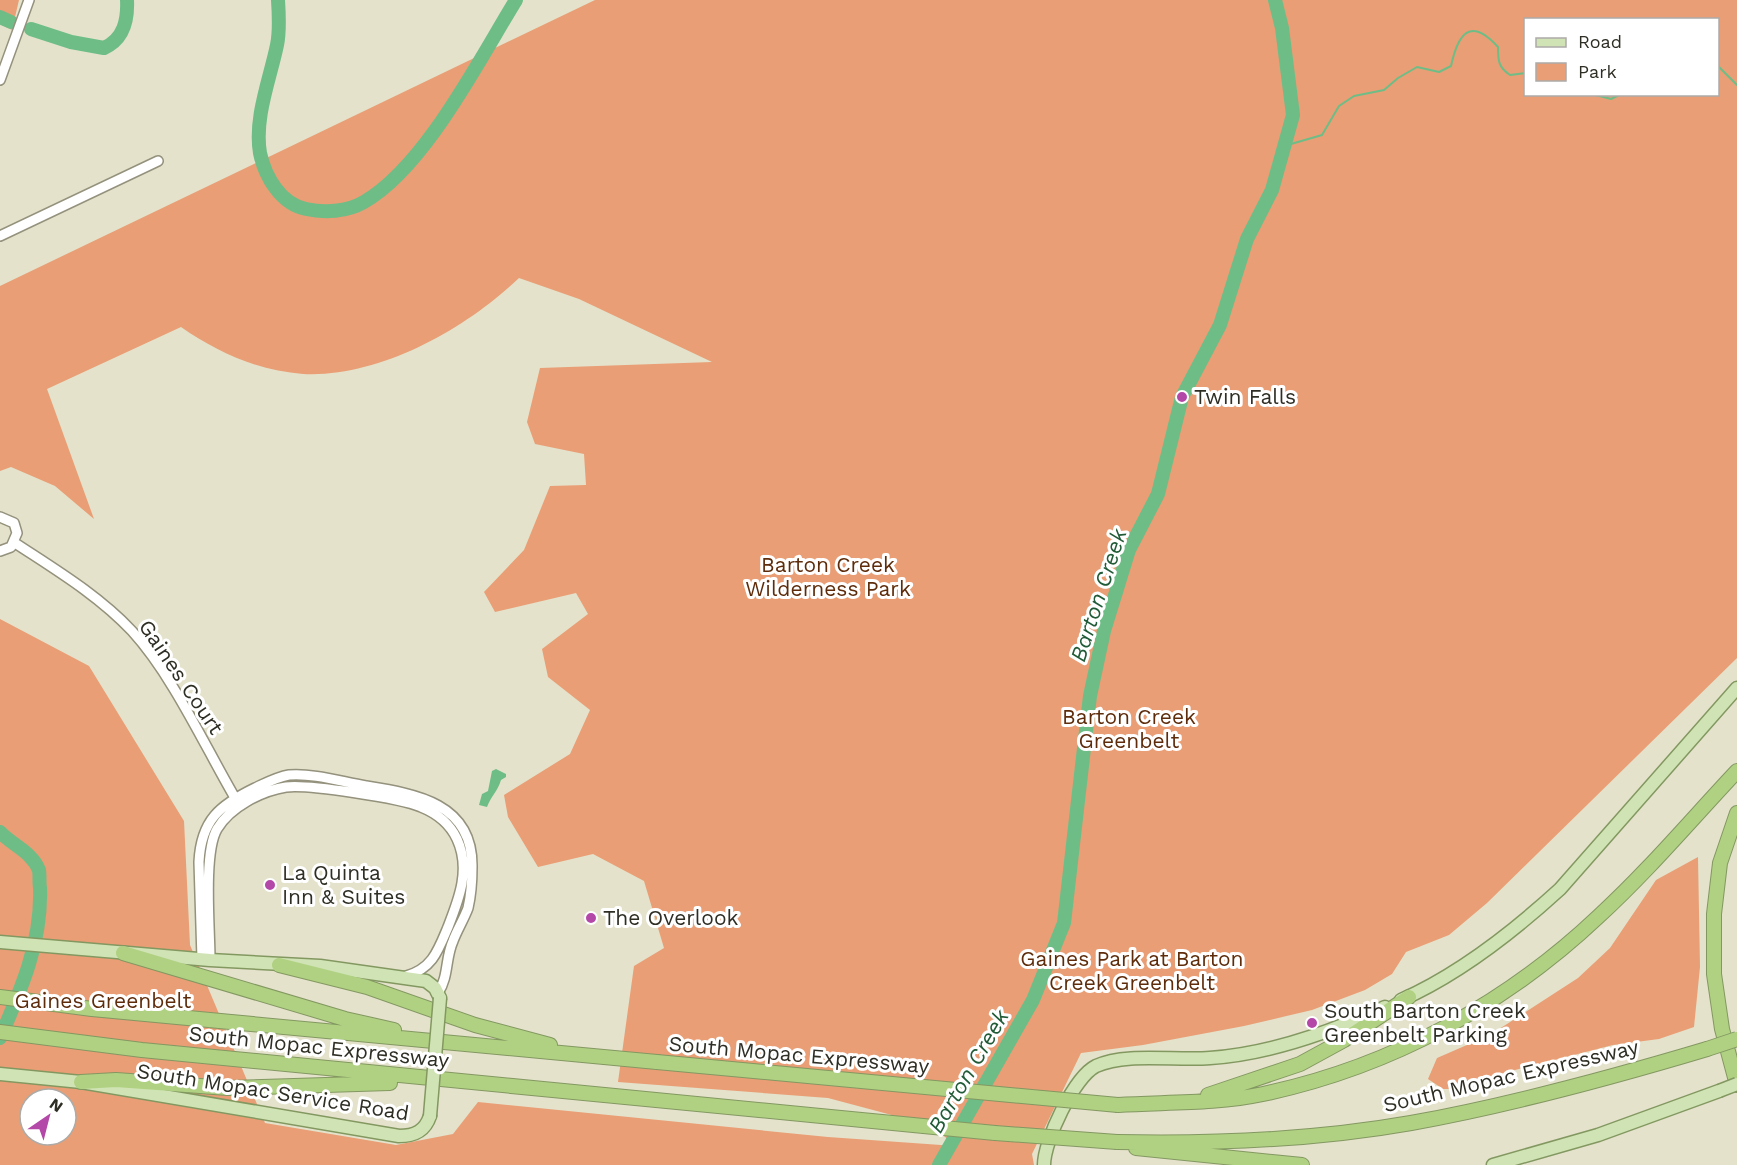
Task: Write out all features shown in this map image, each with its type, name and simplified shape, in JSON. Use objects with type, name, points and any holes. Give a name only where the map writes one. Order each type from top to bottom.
[{"type":"highway","name":"South Mopac Expressway","points":[[0,997],[92,1009],[1118,1105],[1226,1100],[1261,1095],[1336,1075],[1402,1050],[1486,1005],[1536,970],[1601,915],[1737,771]]},
{"type":"highway","points":[[1737,813],[1720,863],[1714,914],[1714,962],[1722,1029],[1737,1084]]},
{"type":"highway","points":[[123,953],[345,1019],[394,1030],[416,1040]]},
{"type":"highway","points":[[279,965],[346,981],[475,1025],[584,1055]]},
{"type":"highway","points":[[1189,1100],[1300,1064],[1344,1040],[1408,997]]},
{"type":"highway","name":"South Mopac Expressway","points":[[0,1032],[86,1044],[425,1079],[1117,1142],[1274,1139],[1410,1123],[1595,1083],[1737,1039]]},
{"type":"highway","points":[[81,1082],[116,1080],[228,1088],[396,1083],[425,1079]]},
{"type":"highway","points":[[1117,1142],[1144,1150],[1302,1165]]},
{"type":"main road","points":[[1044,1165],[1047,1148],[1076,1085],[1089,1070],[1097,1066],[1125,1060],[1211,1058],[1241,1054],[1316,1035],[1408,997],[1472,960],[1520,924],[1560,889],[1737,688]]},
{"type":"main road","points":[[0,942],[206,960],[320,966],[404,976],[431,984],[439,995]]},
{"type":"main road","name":"South Mopac Service Road","points":[[0,1074],[81,1082],[399,1136],[416,1134],[427,1124],[430,1116],[439,995]]},
{"type":"main road","points":[[1493,1165],[1598,1135],[1737,1084]]},
{"type":"street","points":[[0,80],[29,0]]},
{"type":"street","points":[[0,236],[158,161]]},
{"type":"street","points":[[0,517],[9,519],[16,528],[15,543],[7,550],[0,551]]},
{"type":"street","name":"Gaines Court","points":[[15,543],[85,590],[133,632],[166,680],[238,802]]},
{"type":"street","points":[[206,960],[206,904],[199,862],[202,839],[212,818],[221,807],[238,802],[271,781],[289,776],[384,789],[445,809],[455,818],[469,842],[472,853],[470,897],[449,951],[446,979],[439,995]]},
{"type":"street","points":[[404,976],[421,971],[434,959],[462,886],[461,852],[458,840],[444,820],[420,801]]},
{"type":"street","points":[[449,923],[459,928]]},
{"type":"green space","points":[[0,0],[19,0],[12,30],[0,24]]},
{"type":"green space","points":[[595,0],[1737,0],[1737,658],[1487,903],[1449,935],[1406,952],[1392,974],[1365,990],[1312,1010],[1244,1026],[1143,1045],[1081,1053],[1032,1154],[1034,1165],[0,1165],[0,619],[89,666],[184,821],[190,945],[265,1123],[396,1145],[453,1134],[478,1102],[828,1137],[955,1146],[933,1126],[828,1098],[618,1082],[634,966],[664,948],[644,881],[593,854],[538,867],[508,817],[504,795],[570,754],[590,710],[548,677],[542,649],[588,614],[576,593],[495,612],[484,592],[524,550],[550,486],[586,485],[584,454],[535,444],[527,422],[540,368],[712,362],[579,299],[519,278],[474,315],[420,347],[361,368],[332,373],[303,374],[270,369],[224,352],[181,327],[47,389],[94,519],[55,486],[11,467],[0,471],[0,286]]},
{"type":"green space","points":[[1698,857],[1700,967],[1694,1027],[1659,1039],[1613,1045],[1503,1073],[1462,1089],[1443,1089],[1428,1079],[1437,1058],[1490,1035],[1578,978],[1610,948],[1656,880]]},
{"type":"shaded area","points":[[496,769],[506,774],[506,777],[501,780],[487,807],[479,805],[482,794],[488,791],[492,771]]},
{"type":"waterway","points":[[31,29],[71,42],[104,48],[116,40],[123,28],[127,15],[127,0]]},
{"type":"waterway","points":[[278,0],[278,40],[259,126],[262,162],[270,180],[289,202],[306,209],[328,211],[343,210],[364,202],[387,186],[408,164],[449,110],[516,0]]},
{"type":"waterway","name":"Barton Creek","points":[[939,1165],[1033,1000],[1064,923],[1090,696],[1104,631],[1129,550],[1158,494],[1182,397],[1220,325],[1247,239],[1272,190],[1293,115],[1282,28],[1275,0]]},
{"type":"waterway","points":[[0,17],[11,22]]},
{"type":"waterway","points":[[1284,146],[1322,135],[1339,106],[1354,96],[1384,90],[1398,78],[1417,67],[1439,72],[1451,66],[1457,45],[1467,33],[1473,31],[1480,32],[1498,47],[1500,63],[1506,72],[1510,75],[1524,73]]},
{"type":"waterway","points":[[1719,67],[1737,85]]},
{"type":"waterway","points":[[1600,96],[1611,99],[1617,96]]},
{"type":"waterway","points":[[0,832],[32,858],[39,870],[40,888],[40,908],[34,947],[0,1038]]},
{"type":"place","name":"Twin Falls","points":[[1182,397]]},
{"type":"place","name":"La Quinta Inn & Suites","points":[[270,885]]},
{"type":"place","name":"The Overlook","points":[[591,918]]},
{"type":"place","name":"South Barton Creek Greenbelt Parking","points":[[1312,1023]]},
{"type":"park label","name":"Barton Creek Wilderness Park","points":[[828,577]]},
{"type":"park label","name":"Barton Creek Greenbelt","points":[[1129,729]]},
{"type":"park label","name":"Gaines Park at Barton Creek Greenbelt","points":[[1132,971]]},
{"type":"park label","name":"Gaines Greenbelt","points":[[103,1001]]}]
